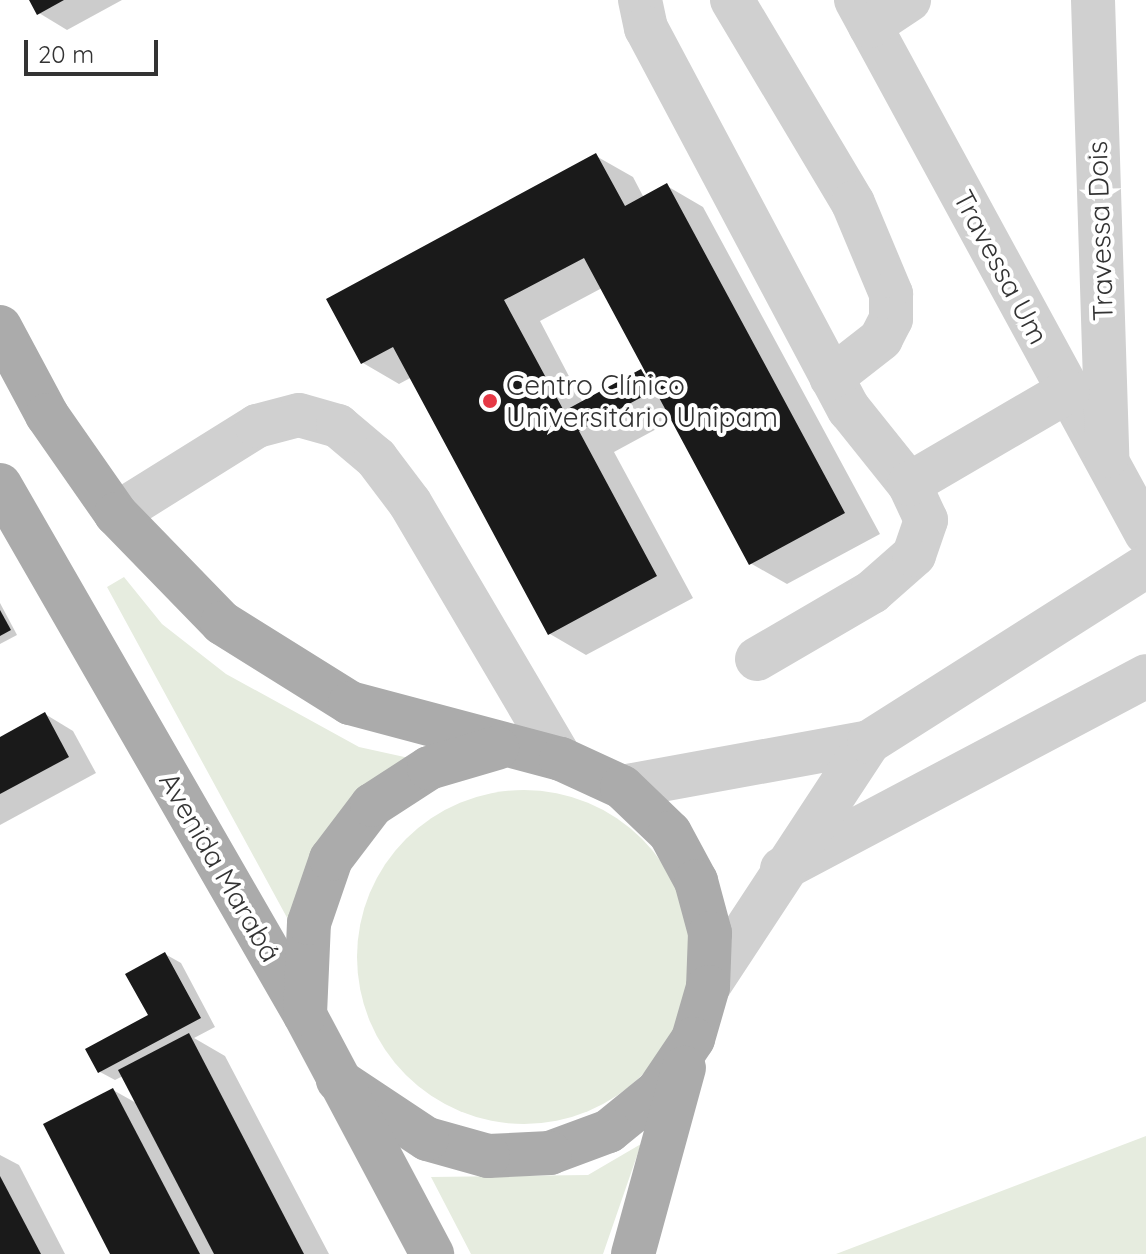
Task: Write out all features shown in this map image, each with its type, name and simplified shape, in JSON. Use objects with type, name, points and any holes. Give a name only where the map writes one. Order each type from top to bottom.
[{"type":"main road","points":[[0,327],[47,415],[116,514],[222,623],[350,703],[497,748],[561,759],[622,787],[670,833],[696,881],[710,933],[708,987],[633,1254]]},
{"type":"main road","name":"Avenida Marabá","points":[[0,485],[305,1015],[432,1254]]},
{"type":"main road","points":[[305,1015],[309,923],[331,859],[372,805],[429,768],[497,748]]},
{"type":"main road","points":[[338,1080],[427,1139],[488,1156],[550,1153],[609,1131],[658,1091],[693,1039]]},
{"type":"street","points":[[640,0],[646,28],[831,378],[909,484],[926,520],[914,555],[872,592],[757,659]]},
{"type":"street","points":[[732,0],[853,203],[891,294],[891,319],[881,339],[831,378]]},
{"type":"street","points":[[863,13],[909,0]]},
{"type":"street","name":"Travessa Dois","points":[[1093,0],[1107,462]]},
{"type":"street","name":"Travessa Um","points":[[863,13],[1146,533]]},
{"type":"street","points":[[909,484],[1068,391]]},
{"type":"street","points":[[116,514],[257,426],[299,415],[338,426],[376,458],[410,503],[561,759]]},
{"type":"street","points":[[622,787],[869,742],[1146,566]]},
{"type":"street","points":[[782,869],[1146,676]]},
{"type":"street","points":[[708,987],[782,869],[869,742]]},
{"type":"shaded area","points":[[124,577],[162,624],[226,674],[359,747],[409,758],[291,925],[107,587]]},
{"type":"shaded area","points":[[524,790],[557,793],[588,803],[617,818],[642,839],[663,864],[678,893],[688,924],[691,957],[688,990],[678,1021],[663,1050],[642,1075],[617,1096],[588,1111],[557,1121],[524,1124],[491,1121],[460,1111],[431,1096],[406,1075],[385,1050],[370,1021],[360,990],[357,957],[360,924],[370,893],[385,864],[406,839],[431,818],[460,803],[491,793]]},
{"type":"shaded area","points":[[1146,1136],[1146,1254],[836,1254]]},
{"type":"shaded area","points":[[641,1144],[603,1254],[471,1254],[431,1177],[588,1175]]},
{"type":"building","points":[[29,0],[64,0],[37,15]]},
{"type":"building","name":"Centro Clínico Universitário Unipam","points":[[596,153],[625,206],[667,183],[845,513],[749,565],[584,258],[504,300],[564,411],[641,369],[653,391],[579,431],[657,576],[548,635],[393,347],[361,364],[326,299]]},
{"type":"building","points":[[0,610],[11,630],[0,636]]},
{"type":"building","points":[[45,712],[69,757],[0,794],[0,737]]},
{"type":"building","points":[[165,952],[201,1018],[98,1073],[85,1049],[148,1015],[125,974]]},
{"type":"building","points":[[189,1033],[304,1254],[214,1254],[118,1070]]},
{"type":"building","points":[[113,1088],[200,1254],[110,1254],[43,1124]]},
{"type":"building","points":[[0,1176],[41,1254],[0,1254]]},
{"type":"place","name":"Centro Clínico Universitário Unipam","points":[[490,401]]}]
